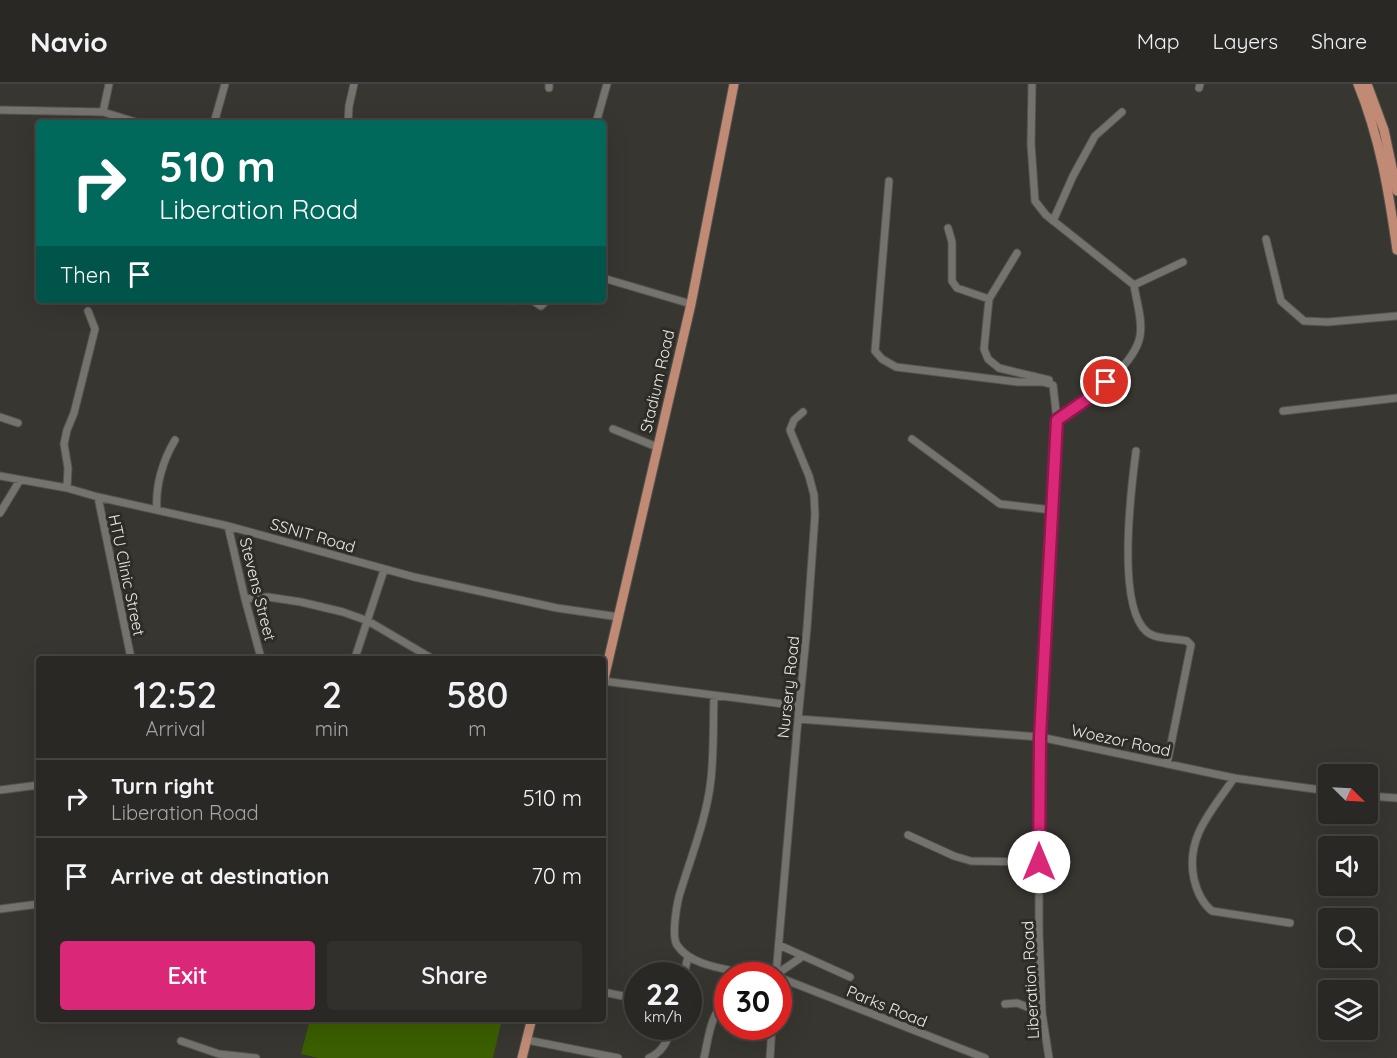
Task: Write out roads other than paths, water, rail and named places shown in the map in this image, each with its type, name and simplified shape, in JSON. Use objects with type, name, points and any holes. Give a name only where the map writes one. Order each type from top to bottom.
[{"type":"main road","name":"Stadium Road","points":[[606,670],[691,304],[734,84]]},
{"type":"main road","points":[[1358,84],[1376,132],[1397,250]]},
{"type":"main road","points":[[1367,84],[1384,130],[1397,191]]},
{"type":"main road","points":[[522,1058],[531,1022]]},
{"type":"street","points":[[103,112],[110,84]]},
{"type":"street","points":[[215,120],[225,84]]},
{"type":"street","points":[[348,120],[354,84]]},
{"type":"street","points":[[597,120],[607,84]]},
{"type":"street","points":[[1032,84],[1031,144],[1035,201],[1053,221],[1134,285],[1140,329],[1136,349],[1093,395],[1057,420]]},
{"type":"street","points":[[0,110],[103,112],[129,120]]},
{"type":"street","points":[[1053,221],[1073,176],[1095,136],[1122,112]]},
{"type":"street","points":[[889,181],[876,351],[882,359],[896,367],[1018,382],[1043,382],[1053,385]]},
{"type":"street","points":[[948,228],[952,242],[952,281],[957,288],[989,299]]},
{"type":"street","points":[[1266,239],[1281,301],[1304,321],[1328,322],[1397,316]]},
{"type":"street","points":[[1017,253],[989,299],[984,350],[988,359],[999,368],[1044,378],[1050,380],[1053,385]]},
{"type":"street","points":[[1134,285],[1183,262]]},
{"type":"street","points":[[606,279],[691,304]]},
{"type":"street","points":[[67,488],[68,468],[64,444],[74,413],[94,328],[88,310]]},
{"type":"street","name":"Liberation Road","points":[[1049,1058],[1042,1013],[1039,862],[1040,737],[1057,420],[1053,385]]},
{"type":"street","points":[[1282,411],[1397,398]]},
{"type":"street","name":"Nursery Road","points":[[778,962],[815,515],[814,495],[809,476],[790,430],[794,420],[803,412]]},
{"type":"street","points":[[0,417],[18,423]]},
{"type":"street","points":[[613,429],[657,447]]},
{"type":"street","points":[[912,439],[1000,504],[1052,510]]},
{"type":"street","points":[[157,510],[158,490],[164,464],[175,440]]},
{"type":"street","points":[[1136,451],[1128,516],[1130,586],[1135,608],[1140,625],[1149,634],[1187,641],[1191,645],[1167,764]]},
{"type":"street","name":"SSNIT Road","points":[[0,476],[67,488],[228,526],[384,570],[534,603],[619,617]]},
{"type":"street","points":[[0,513],[20,480]]},
{"type":"street","name":"HTU Clinic Street","points":[[98,497],[131,656]]},
{"type":"street","name":"Stevens Street","points":[[228,526],[260,656]]},
{"type":"street","points":[[356,656],[384,570]]},
{"type":"street","points":[[245,599],[268,597],[342,612],[368,621],[428,656]]},
{"type":"street","points":[[606,682],[800,706]]},
{"type":"street","points":[[714,696],[711,779],[704,814],[679,896],[674,934],[675,943],[688,956],[714,966]]},
{"type":"street","name":"Woezor Road","points":[[798,719],[1040,737],[1234,778],[1318,789]]},
{"type":"street","points":[[1234,778],[1195,839],[1190,863],[1196,887],[1206,906],[1212,911],[1290,923]]},
{"type":"street","points":[[0,790],[36,785]]},
{"type":"street","points":[[1378,797],[1397,798]]},
{"type":"street","points":[[908,835],[954,856],[971,861],[1039,862]]},
{"type":"street","points":[[0,909],[36,904]]},
{"type":"street","points":[[779,945],[850,977]]},
{"type":"street","points":[[687,962],[688,956]]},
{"type":"street","points":[[792,964],[803,956]]},
{"type":"street","name":"Parks Road","points":[[792,982],[985,1058]]},
{"type":"street","points":[[606,993],[624,996]]},
{"type":"street","points":[[1005,1004],[1017,1003],[1042,1013]]},
{"type":"street","points":[[704,1058],[714,1015]]},
{"type":"street","points":[[527,1040],[618,1058]]},
{"type":"street","points":[[649,1058],[656,1055],[666,1040]]},
{"type":"street","points":[[770,1058],[771,1040]]},
{"type":"street","points":[[181,1041],[219,1054],[256,1058]]}]
